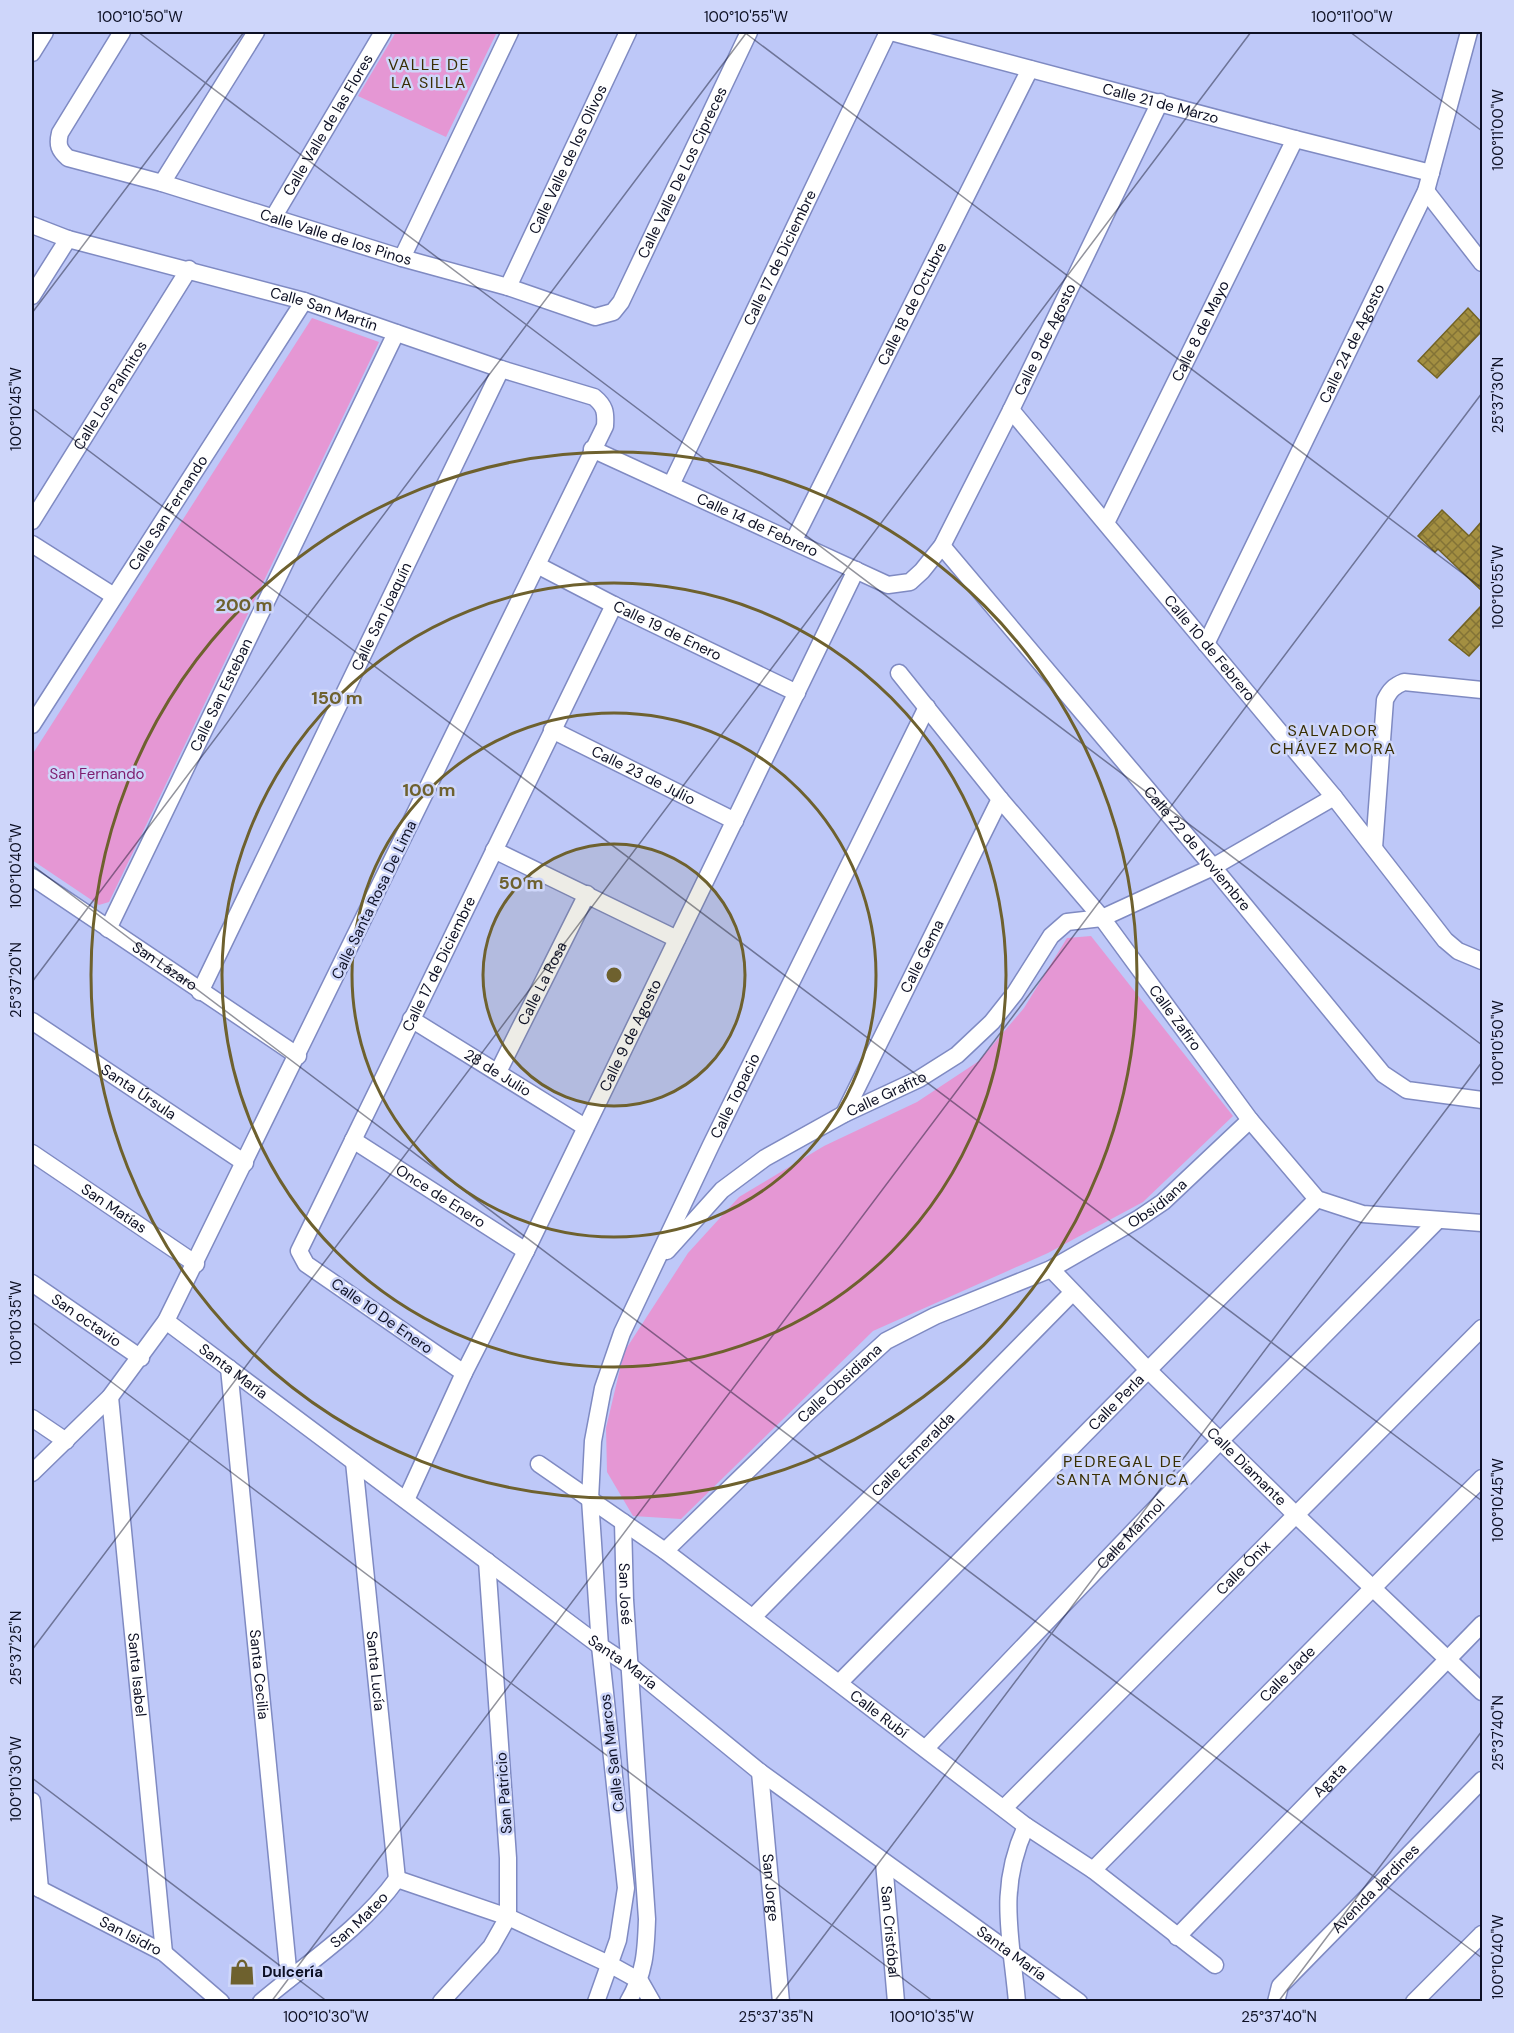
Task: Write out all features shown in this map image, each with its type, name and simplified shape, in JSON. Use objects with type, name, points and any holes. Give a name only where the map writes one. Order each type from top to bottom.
[{"type":"street","points":[[32,53],[45,32]]},
{"type":"street","name":"Calle Valle de los Pinos","points":[[122,32],[60,133],[57,143],[60,151],[68,158],[162,183],[402,258],[508,287],[595,317],[613,312]]},
{"type":"street","points":[[162,183],[256,32]]},
{"type":"street","name":"Calle Valle de las Flores","points":[[273,218],[383,32]]},
{"type":"street","points":[[402,258],[510,32]]},
{"type":"street","name":"Calle Valle de los Olivos","points":[[508,287],[628,32]]},
{"type":"street","name":"Calle Valle De Los Cipreces","points":[[613,312],[621,302],[750,32]]},
{"type":"street","name":"Calle 21 de Marzo","points":[[889,32],[1160,102],[1295,140],[1431,173]]},
{"type":"street","name":"Calle 17 de Diciembre","points":[[671,485],[889,32]]},
{"type":"street","name":"Calle 24 de Agosto","points":[[1206,644],[1426,191],[1469,32]]},
{"type":"street","name":"Calle 18 de Octubre","points":[[794,540],[1030,69]]},
{"type":"street","name":"Calle 9 de Agosto","points":[[922,571],[942,546],[1011,410],[1160,102]]},
{"type":"street","name":"Calle 8 de Mayo","points":[[1106,523],[1295,140]]},
{"type":"street","points":[[1426,191],[1482,263]]},
{"type":"street","name":"Calle San Martín","points":[[32,225],[68,238],[189,268],[304,301],[501,369],[594,397],[602,403],[606,412]]},
{"type":"street","points":[[32,296],[68,238]]},
{"type":"street","name":"Calle Los Palmitos","points":[[32,521],[189,268]]},
{"type":"street","name":"Calle San Fernando","points":[[32,725],[304,301]]},
{"type":"street","name":"Calle San Esteban","points":[[108,929],[396,333]]},
{"type":"street","name":"Calle San joaquín","points":[[200,992],[501,369]]},
{"type":"street","name":"Calle 10 de Febrero","points":[[1011,410],[1334,797],[1445,940],[1458,951],[1482,961]]},
{"type":"street","name":"Calle Santa Rosa De Lima","points":[[32,1473],[110,1397],[141,1358],[166,1321],[196,1264],[537,565],[604,426],[606,412]]},
{"type":"street","name":"Calle 14 de Febrero","points":[[592,449],[888,585],[910,582],[922,571]]},
{"type":"street","points":[[32,544],[114,596]]},
{"type":"street","name":"Calle 22 de Noviembre","points":[[942,546],[1390,1080],[1407,1090],[1482,1100]]},
{"type":"street","name":"Calle 19 de Enero","points":[[537,565],[614,605],[797,693]]},
{"type":"street","name":"Calle 9 de Agosto","points":[[406,1500],[464,1373],[526,1251],[856,570]]},
{"type":"street","name":"Calle 17 de Diciembre","points":[[300,1257],[302,1243],[614,605]]},
{"type":"street","name":"Calle Zafiro","points":[[899,673],[1000,799],[1102,918],[1250,1120],[1317,1199]]},
{"type":"street","points":[[1374,848],[1385,700],[1389,692],[1404,682],[1482,690]]},
{"type":"street","name":"Calle Topacio","points":[[591,1499],[593,1441],[603,1388],[622,1333],[711,1144],[927,707]]},
{"type":"street","name":"Calle 23 de Julio","points":[[552,730],[735,821]]},
{"type":"street","points":[[1102,918],[1213,867],[1334,797]]},
{"type":"street","name":"Calle Gema","points":[[844,1114],[1000,799]]},
{"type":"street","points":[[494,850],[678,939]]},
{"type":"street","name":"San Lázaro","points":[[32,877],[298,1056]]},
{"type":"street","name":"Calle La Rosa","points":[[498,1071],[587,894]]},
{"type":"street","name":"Calle Grafito","points":[[656,1263],[722,1190],[765,1158],[844,1114],[919,1078],[957,1055],[992,1022],[1016,993],[1059,928],[1076,920],[1102,918]]},
{"type":"street","name":"28 de Julio","points":[[411,1019],[585,1127]]},
{"type":"street","name":"Santa Úrsula","points":[[32,1021],[245,1163]]},
{"type":"street","name":"Obsidiana","points":[[1051,1269],[1163,1202],[1250,1120]]},
{"type":"street","name":"Once de Enero","points":[[353,1140],[526,1251]]},
{"type":"street","name":"San Matías","points":[[32,1153],[196,1264]]},
{"type":"street","points":[[1317,1199],[1363,1214],[1482,1223]]},
{"type":"street","name":"Calle Perla","points":[[840,1682],[1317,1199]]},
{"type":"street","name":"Calle Mármol","points":[[926,1748],[1220,1441],[1438,1220]]},
{"type":"street","name":"Calle 10 De Enero","points":[[300,1257],[306,1264],[464,1373]]},
{"type":"street","name":"Calle Diamante","points":[[1051,1269],[1072,1293],[1220,1441],[1482,1692]]},
{"type":"street","name":"Calle Obsidiana","points":[[665,1551],[806,1414],[886,1341],[935,1317],[1051,1269]]},
{"type":"street","name":"San octavio","points":[[32,1284],[141,1358]]},
{"type":"street","name":"Calle Esmeralda","points":[[753,1617],[1072,1293]]},
{"type":"street","name":"Santa María","points":[[166,1321],[600,1647],[629,1665],[760,1772],[1079,2001]]},
{"type":"street","name":"Calle Ónix","points":[[1004,1808],[1482,1328]]},
{"type":"street","name":"Santa Cecilia","points":[[229,1368],[289,1979]]},
{"type":"street","name":"Santa Isabel","points":[[110,1397],[164,1953]]},
{"type":"street","points":[[32,1418],[66,1441]]},
{"type":"street","name":"Santa Lucía","points":[[354,1462],[397,1879]]},
{"type":"street","name":"Calle Rubí","points":[[539,1464],[665,1551],[840,1682],[1026,1826],[1093,1870],[1215,1965]]},
{"type":"street","name":"Calle Jade","points":[[1093,1870],[1482,1478]]},
{"type":"street","name":"Calle San Marcos","points":[[591,1499],[600,1647],[626,1888],[612,1965],[596,2001]]},
{"type":"street","name":"San José","points":[[623,1522],[629,1665]]},
{"type":"street","name":"San Patricio","points":[[441,2001],[491,1947],[508,1917],[508,1858],[487,1561]]},
{"type":"street","name":"Agata","points":[[1177,1937],[1482,1624]]},
{"type":"street","name":"Calle San Marcos","points":[[628,2001],[640,1981],[646,1952],[647,1919],[629,1665]]},
{"type":"street","name":"San Jorge","points":[[760,1772],[781,2001]]},
{"type":"street","name":"Avenida Jardines","points":[[1276,2001],[1280,1986],[1482,1780]]},
{"type":"street","points":[[32,1801],[36,1887]]},
{"type":"street","points":[[1017,2001],[1007,1919],[1007,1885],[1014,1854],[1026,1826]]},
{"type":"street","name":"San Cristóbal","points":[[884,1862],[896,2001]]},
{"type":"street","points":[[397,1879],[508,1917],[612,1965],[640,1981],[652,2001]]},
{"type":"street","name":"San Mateo","points":[[261,2001],[372,1910],[397,1879]]},
{"type":"street","name":"San Isidro","points":[[36,1887],[164,1953],[221,2001]]},
{"type":"street","points":[[1414,2001],[1482,1934]]},
{"type":"green space","points":[[396,32],[497,32],[446,137],[358,96]]},
{"type":"green space","name":"San Fernando","points":[[312,318],[379,342],[109,902],[99,905],[32,860],[32,755]]},
{"type":"green space","points":[[1091,936],[1233,1116],[1143,1202],[1048,1253],[873,1331],[681,1519],[633,1516],[607,1472],[606,1428],[624,1352],[688,1253],[739,1197],[824,1146],[917,1102],[979,1061],[1024,1008],[1067,938]]},
{"type":"building","points":[[1468,308],[1482,323],[1482,331],[1437,378],[1418,361]]},
{"type":"building","points":[[1442,510],[1469,536],[1482,521],[1482,591],[1438,549],[1435,552],[1418,536]]},
{"type":"building","points":[[1482,605],[1482,642],[1469,656],[1449,640]]},
{"type":"place","name":"Dulcería","points":[[242,1972]]},
{"type":"district","name":"VALLE DE LA SILLA","points":[[429,73]]},
{"type":"district","name":"SALVADOR CHÁVEZ MORA","points":[[1333,739]]},
{"type":"district","name":"PEDREGAL DE SANTA MÓNICA","points":[[1123,1470]]}]
